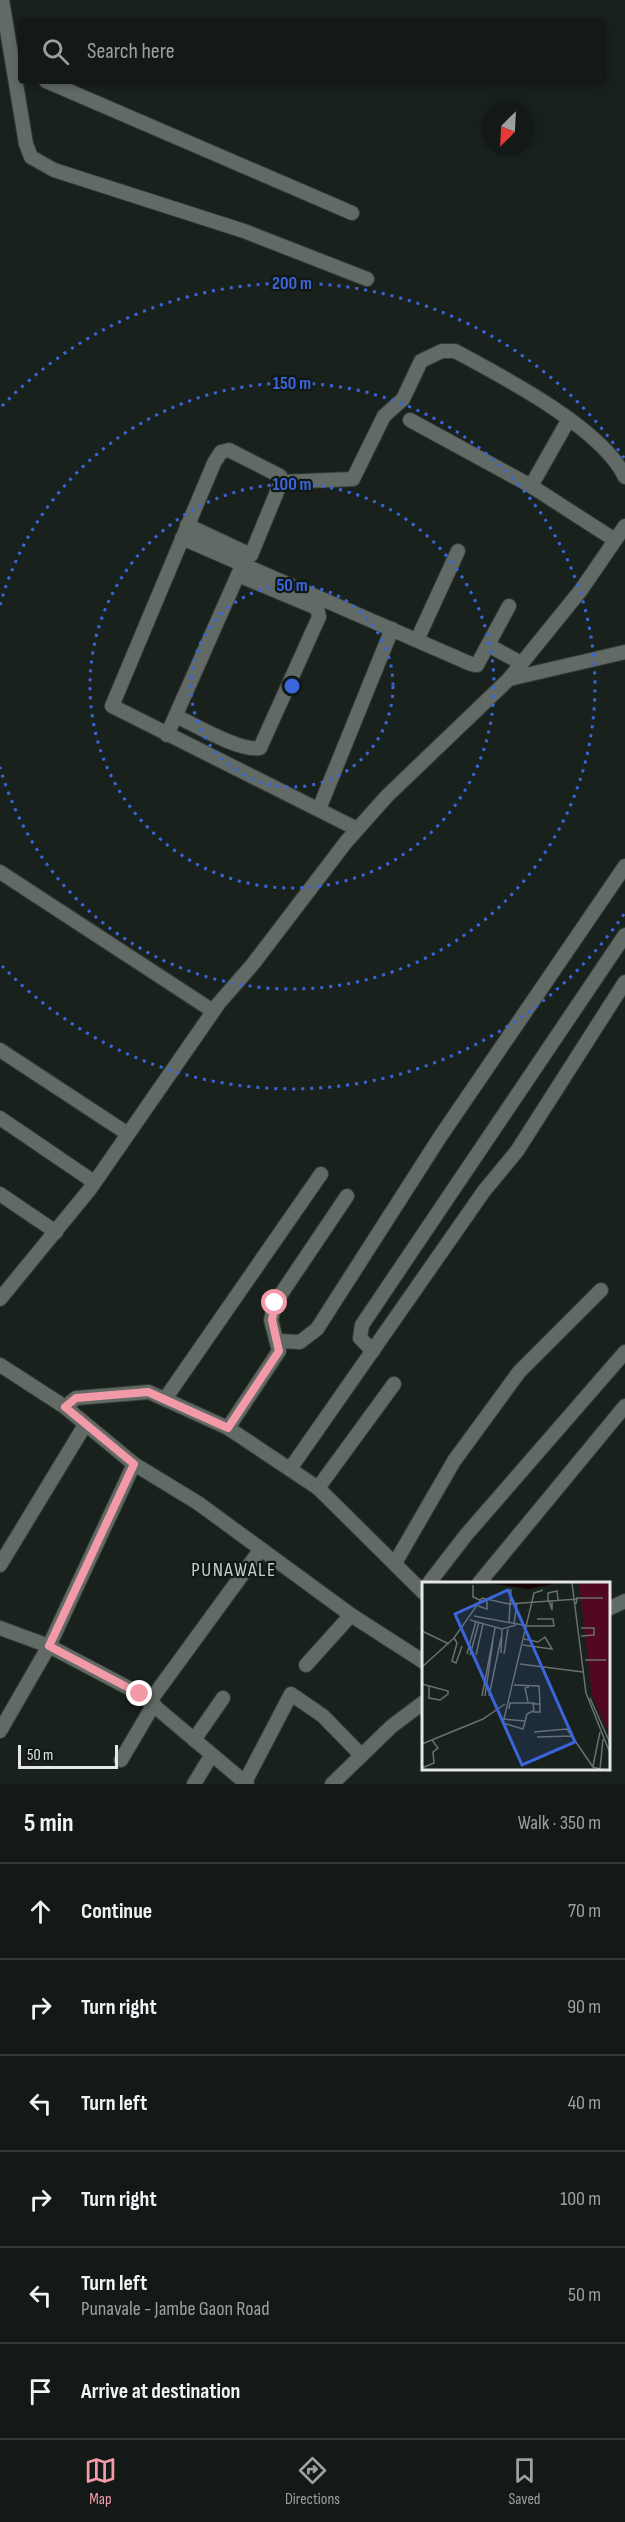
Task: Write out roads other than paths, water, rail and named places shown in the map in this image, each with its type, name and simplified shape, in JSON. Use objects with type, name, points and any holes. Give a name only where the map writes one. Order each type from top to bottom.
[{"type":"street","points":[[2,0],[18,83]]},
{"type":"street","points":[[18,84],[26,144],[31,157],[42,165],[244,231],[367,279]]},
{"type":"street","points":[[53,84],[352,213]]},
{"type":"street","points":[[280,482],[353,478],[384,416],[403,399],[421,361],[442,351],[455,351],[569,419],[617,461],[625,477]]},
{"type":"street","points":[[531,486],[569,419]]},
{"type":"street","points":[[411,420],[531,486],[615,540]]},
{"type":"street","points":[[185,532],[251,555],[280,482],[280,476],[229,450],[221,452],[214,463],[185,532],[112,706],[357,829]]},
{"type":"street","points":[[0,1299],[94,1182],[213,1011],[357,829],[509,679],[581,590],[625,526]]},
{"type":"street","points":[[176,716],[239,745],[254,750],[260,748],[319,617],[317,608],[240,571],[185,532]]},
{"type":"street","points":[[417,640],[459,551]]},
{"type":"street","points":[[240,571],[392,629],[462,661],[477,665],[509,606]]},
{"type":"street","points":[[167,735],[240,571]]},
{"type":"street","points":[[319,809],[392,629]]},
{"type":"street","points":[[488,645],[521,663]]},
{"type":"street","points":[[509,679],[625,652]]},
{"type":"street","points":[[278,1341],[300,1342],[316,1329],[440,1137],[625,866]]},
{"type":"street","points":[[0,872],[213,1011]]},
{"type":"street","points":[[373,1351],[360,1338],[362,1325],[625,935]]},
{"type":"street","points":[[290,1469],[484,1191],[517,1151],[625,982]]},
{"type":"street","points":[[0,1050],[128,1134]]},
{"type":"street","points":[[0,1118],[94,1182]]},
{"type":"street","points":[[165,1399],[321,1174]]},
{"type":"street","points":[[0,1194],[56,1232]]},
{"type":"street","points":[[228,1428],[279,1351],[272,1320],[275,1303],[347,1196]]},
{"type":"street","points":[[395,1563],[454,1461],[519,1372],[601,1290]]},
{"type":"street","points":[[430,1582],[466,1535],[625,1352]]},
{"type":"street","points":[[0,1365],[65,1407],[134,1464],[176,1488],[351,1615],[422,1661]]},
{"type":"street","points":[[318,1488],[394,1384]]},
{"type":"street","points":[[65,1407],[76,1398],[148,1392],[228,1428],[318,1488],[422,1586]]},
{"type":"street","points":[[480,1582],[625,1406]]},
{"type":"street","points":[[0,1565],[85,1425]]},
{"type":"street","points":[[0,1731],[49,1646],[134,1464]]},
{"type":"street","points":[[121,1760],[152,1703],[261,1549]]},
{"type":"street","points":[[610,1608],[625,1601]]},
{"type":"street","points":[[306,1665],[351,1615]]},
{"type":"street","points":[[0,1628],[49,1646],[112,1678],[152,1703],[246,1783],[291,1694],[323,1716],[361,1755]]},
{"type":"street","points":[[194,1740],[223,1698]]},
{"type":"street","points":[[332,1784],[361,1755],[422,1704]]},
{"type":"street","points":[[194,1784],[211,1755]]},
{"type":"district","name":"PUNAWALE","points":[[234,1569]]}]
